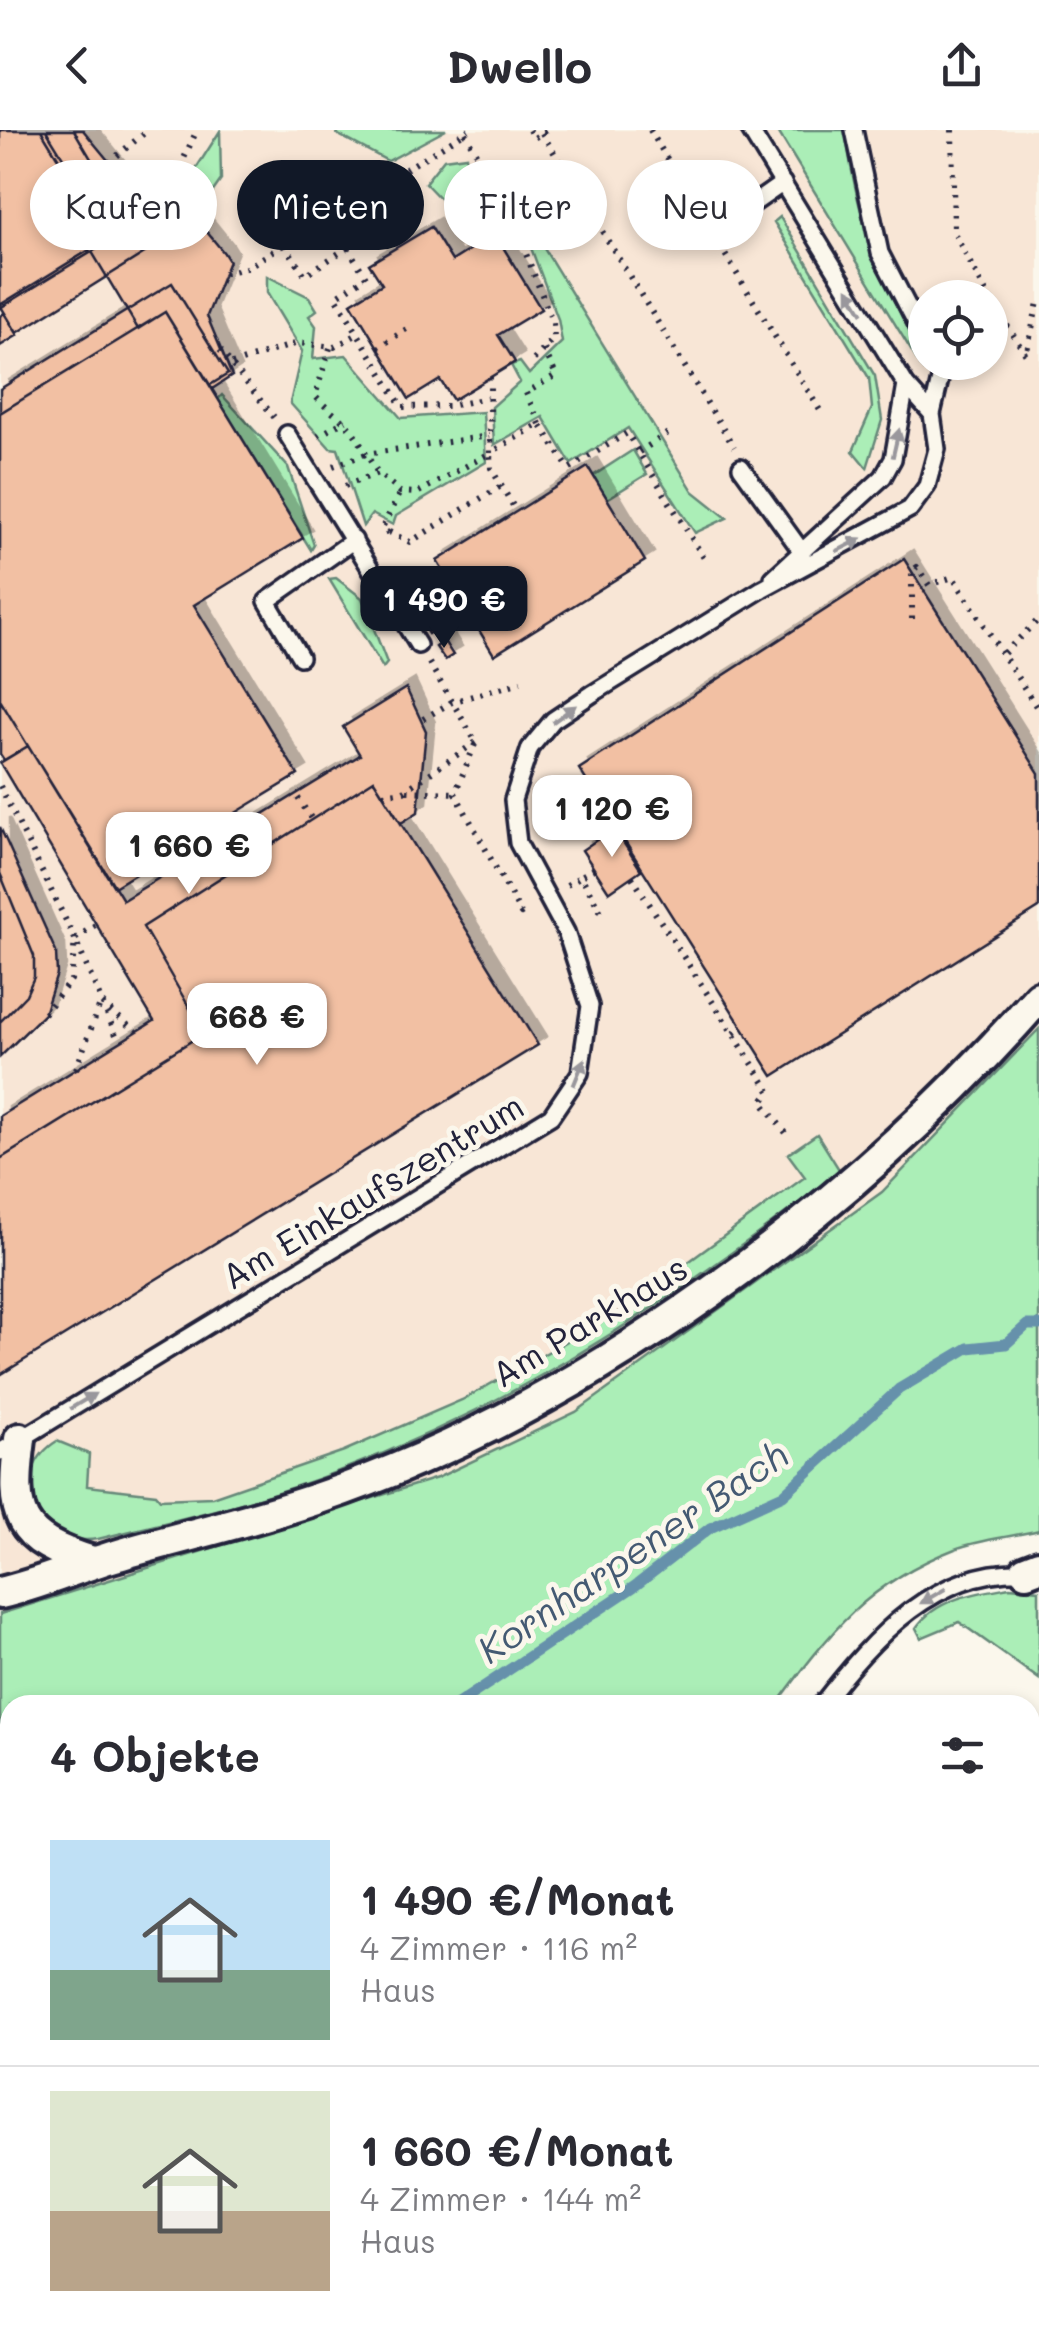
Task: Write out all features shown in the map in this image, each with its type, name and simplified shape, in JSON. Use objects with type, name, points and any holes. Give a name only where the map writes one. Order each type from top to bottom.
[{"type":"street","name":"Am Parkhaus","points":[[0,1593],[93,1562],[320,1498],[470,1434],[560,1388],[676,1317],[868,1168],[931,1112],[1039,998]]},
{"type":"street","points":[[10,1445],[20,1517],[35,1540],[93,1562]]},
{"type":"lane","points":[[854,130],[880,253],[908,307]]},
{"type":"lane","points":[[755,134],[906,385],[932,414]]},
{"type":"lane","points":[[764,196],[783,183]]},
{"type":"lane","name":"Am Einkaufszentrum","points":[[10,1445],[558,1109],[586,1056],[590,1006],[566,932],[518,843],[511,810],[516,778],[530,748],[553,720],[762,589],[910,508],[932,470],[937,449],[932,414],[940,380]]},
{"type":"lane","name":"Am Einkaufszentrum","points":[[762,589],[800,549],[883,477],[896,446],[906,385]]},
{"type":"lane","points":[[287,434],[418,645]]},
{"type":"lane","points":[[741,466],[800,549]]},
{"type":"lane","points":[[300,657],[267,601],[354,540]]},
{"type":"lane","points":[[830,1695],[890,1624],[936,1591],[989,1574],[1035,1570]]},
{"type":"path","points":[[112,160],[148,130]]},
{"type":"path","points":[[182,160],[196,130]]},
{"type":"path","points":[[529,130],[534,138],[544,131],[735,448]]},
{"type":"path","points":[[650,130],[820,412]]},
{"type":"path","points":[[952,130],[954,233],[980,280]]},
{"type":"path","points":[[422,160],[467,132],[514,223],[547,304],[554,338],[530,364]]},
{"type":"path","points":[[224,274],[246,268],[277,250]]},
{"type":"path","points":[[288,250],[304,275],[345,250]]},
{"type":"path","points":[[349,250],[366,277],[336,297],[402,407],[450,406],[487,398]]},
{"type":"path","points":[[1008,327],[1026,356],[1039,298]]},
{"type":"path","points":[[378,348],[408,328]]},
{"type":"path","points":[[232,364],[298,344],[330,348],[359,334]]},
{"type":"path","points":[[330,348],[315,396],[328,410],[348,419],[378,473],[400,492],[418,493],[540,424]]},
{"type":"path","points":[[544,349],[556,374],[526,394],[569,469],[627,433],[707,563]]},
{"type":"path","points":[[220,350],[287,434]]},
{"type":"path","points":[[490,377],[490,468],[516,512]]},
{"type":"path","points":[[319,436],[348,419]]},
{"type":"path","points":[[638,452],[668,433]]},
{"type":"path","points":[[366,454],[489,436]]},
{"type":"path","points":[[326,494],[378,473]]},
{"type":"path","points":[[400,492],[382,528],[410,542],[501,486]]},
{"type":"path","points":[[364,558],[382,546],[388,532]]},
{"type":"path","points":[[912,619],[912,571],[917,567],[929,584],[953,577],[1039,711]]},
{"type":"path","points":[[1004,653],[1039,619]]},
{"type":"path","points":[[418,645],[476,742]]},
{"type":"path","points":[[423,719],[452,702],[522,682]]},
{"type":"path","points":[[404,790],[476,742]]},
{"type":"path","points":[[455,792],[476,742]]},
{"type":"path","points":[[0,786],[75,938],[119,1042]]},
{"type":"path","points":[[383,794],[404,790],[455,792]]},
{"type":"path","points":[[455,792],[520,914]]},
{"type":"path","points":[[298,798],[311,818]]},
{"type":"path","points":[[602,804],[632,810]]},
{"type":"path","points":[[594,868],[582,876],[601,912]]},
{"type":"path","points":[[632,877],[770,1090],[762,1102],[789,1137]]},
{"type":"path","points":[[75,938],[96,926]]},
{"type":"path","points":[[674,942],[684,935]]},
{"type":"path","points":[[44,1014],[72,980],[75,938]]},
{"type":"path","points":[[101,1002],[136,1032]]},
{"type":"path","points":[[76,1069],[101,1002]]},
{"type":"path","points":[[734,1033],[742,1027]]},
{"type":"shaded area","points":[[0,130],[1039,130],[1039,1029],[882,1192],[576,1412],[437,1478],[0,1614]]},
{"type":"green space","points":[[340,130],[446,130],[390,160],[337,134]]},
{"type":"green space","points":[[777,130],[845,130],[865,225],[883,278],[908,328],[908,345]]},
{"type":"green space","points":[[220,131],[221,180],[217,186],[217,160],[202,160]]},
{"type":"green space","points":[[466,156],[466,160],[444,160],[444,203],[425,183],[444,159]]},
{"type":"green space","points":[[780,217],[875,376],[882,420],[867,468],[853,451],[872,408],[869,378],[774,222]]},
{"type":"green space","points":[[532,250],[545,250],[693,491],[727,518],[695,533],[628,428],[571,464],[543,417],[494,445],[492,407],[520,382],[511,365],[520,362],[529,374],[562,342],[558,319]]},
{"type":"green space","points":[[267,276],[309,297],[317,310],[309,316],[316,326],[313,359],[346,355],[401,418],[483,412],[486,462],[396,516],[393,525],[372,514],[363,526],[338,449],[330,448],[290,403],[302,351],[267,293]]},
{"type":"green space","points":[[222,395],[288,467],[314,545],[311,550],[218,399]]},
{"type":"green space","points":[[633,450],[647,474],[607,499],[593,476]]},
{"type":"green space","points":[[336,578],[362,598],[387,663],[383,668],[329,579]]},
{"type":"green space","points":[[1039,1029],[1039,1530],[965,1546],[898,1577],[853,1612],[784,1695],[0,1695],[0,1614],[437,1478],[576,1412],[882,1192]]},
{"type":"green space","points":[[817,1134],[840,1171],[782,1216],[601,1340],[408,1443],[310,1482],[98,1539],[77,1539],[58,1533],[44,1522],[35,1506],[32,1472],[41,1455],[57,1441],[89,1454],[87,1486],[156,1494],[160,1499],[212,1497],[344,1451],[462,1400],[621,1311],[805,1177],[788,1154]]},
{"type":"green space","points":[[1010,1587],[1039,1590],[1039,1679],[959,1622],[921,1638],[916,1628],[946,1603]]},
{"type":"building","points":[[0,130],[46,130],[64,160],[30,160],[30,250],[95,250],[0,308]]},
{"type":"building","points":[[41,130],[74,130],[92,160],[59,160]]},
{"type":"building","points":[[41,130],[83,130],[108,160],[59,160]]},
{"type":"building","points":[[431,227],[452,261],[470,250],[505,250],[541,309],[498,335],[515,362],[453,400],[440,380],[409,399],[351,303],[382,284],[369,264],[392,250],[424,250],[424,231]]},
{"type":"building","points":[[217,244],[229,261],[207,316],[232,376],[212,389],[165,312],[138,329],[92,252],[217,250]]},
{"type":"building","points":[[89,250],[146,252],[17,333],[0,305]]},
{"type":"building","points":[[172,283],[228,374],[210,385],[165,312],[0,413],[0,389]]},
{"type":"building","points":[[165,312],[303,538],[194,605],[298,775],[114,887],[0,700],[0,413]]},
{"type":"building","points":[[4,313],[18,335],[0,346],[0,316]]},
{"type":"building","points":[[588,467],[645,561],[494,655],[437,561]]},
{"type":"building","points":[[904,559],[1039,773],[1039,908],[773,1076],[579,769]]},
{"type":"building","points":[[430,612],[439,627],[428,634],[419,619]]},
{"type":"building","points":[[444,641],[453,655],[445,660],[436,647]]},
{"type":"building","points":[[406,688],[426,731],[418,812],[401,823],[374,780],[143,927],[204,1033],[0,1159],[0,1116],[154,1021],[0,763],[28,746],[123,900],[360,755],[343,727]]},
{"type":"building","points":[[0,700],[28,746],[4,760],[0,754]]},
{"type":"building","points":[[374,780],[538,1045],[0,1375],[0,1159],[204,1033],[143,927]]},
{"type":"building","points":[[0,827],[56,952],[57,974],[44,1014],[0,1057],[0,1022],[26,995],[34,977],[34,956],[0,873]]},
{"type":"building","points":[[614,828],[641,870],[609,892],[582,850]]},
{"type":"building","points":[[0,873],[34,956],[34,977],[26,995],[0,1022]]},
{"type":"waterway","name":"Kornharpener Bach","points":[[471,1695],[635,1586],[710,1528],[783,1495],[899,1389],[968,1348],[1006,1344],[1027,1325],[1039,1325]]}]
